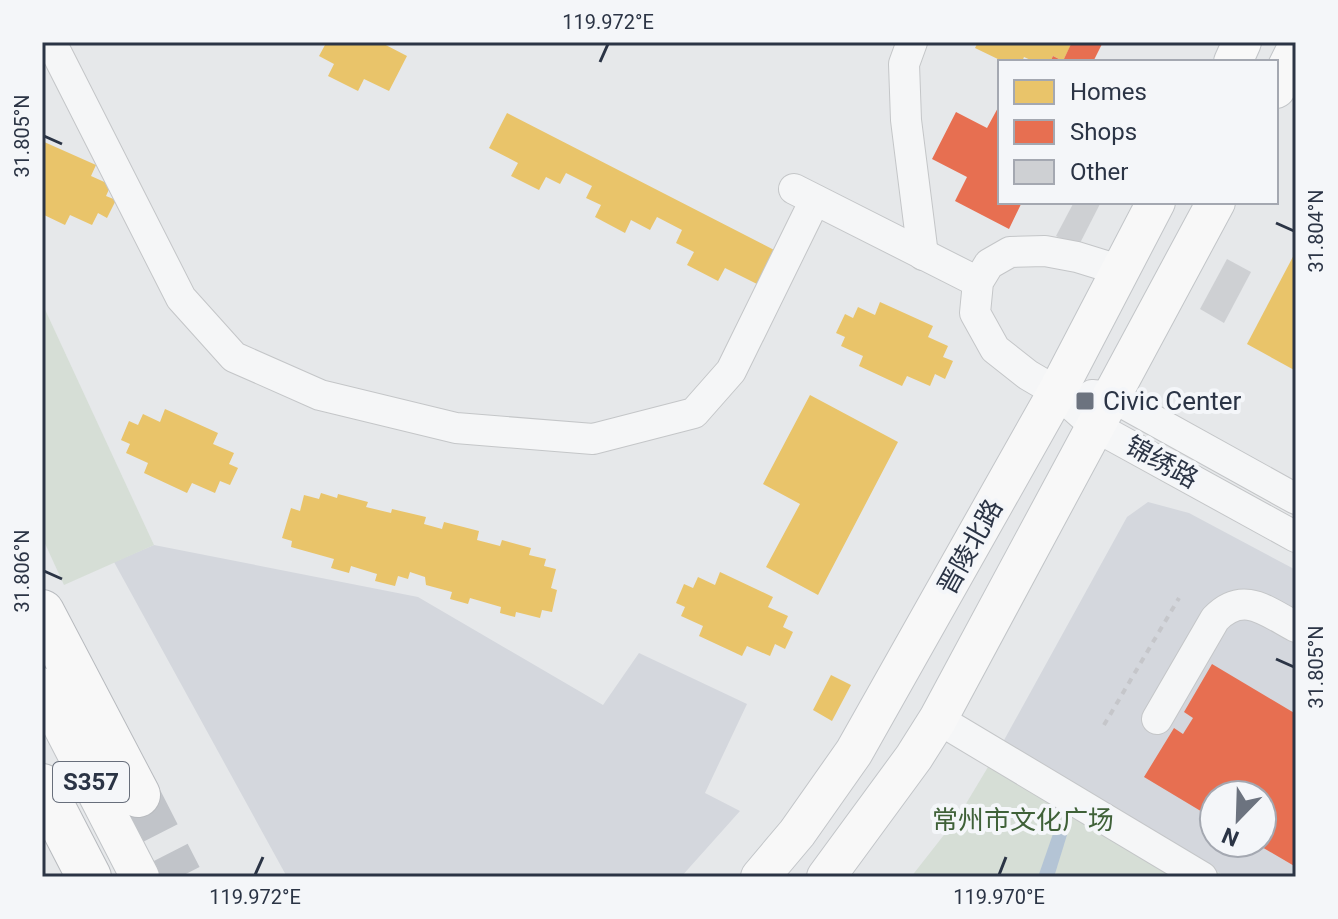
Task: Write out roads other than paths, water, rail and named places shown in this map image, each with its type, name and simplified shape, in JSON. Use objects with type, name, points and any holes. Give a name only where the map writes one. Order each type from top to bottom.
[{"type":"highway","points":[[42,612],[138,795]]},
{"type":"highway","points":[[42,786],[89,877]]},
{"type":"main road","points":[[1278,85],[1296,49]]},
{"type":"main road","name":"晋陵北路","points":[[760,877],[797,833],[854,752],[1057,392],[1155,204]]},
{"type":"main road","name":"晋陵北路","points":[[826,877],[938,719],[1215,204]]},
{"type":"main road","name":"S357","points":[[42,687],[140,877]]},
{"type":"street","points":[[51,42],[181,298],[234,357],[320,395],[456,428],[593,439],[694,413],[731,371],[804,195],[978,282]]},
{"type":"street","points":[[912,42],[904,64],[906,120],[923,255]]},
{"type":"street","points":[[1057,392],[1028,375],[995,349],[975,313],[978,282],[989,264],[1010,252],[1045,251],[1119,270]]},
{"type":"street","name":"锦绣路","points":[[1057,392],[1296,499]]},
{"type":"street","name":"锦绣路","points":[[1104,412],[1296,537]]},
{"type":"street","points":[[1157,719],[1215,619],[1227,607],[1242,603],[1265,610],[1296,627]]},
{"type":"street","points":[[938,719],[1202,877]]},
{"type":"water","points":[[1055,828],[1067,835],[1054,877],[1038,877]]},
{"type":"tunnel","points":[[138,795],[180,877]]},
{"type":"place","name":"Civic Center","points":[[1085,401]]},
{"type":"park label","name":"常州市文化广场","points":[[1023,820]]}]
